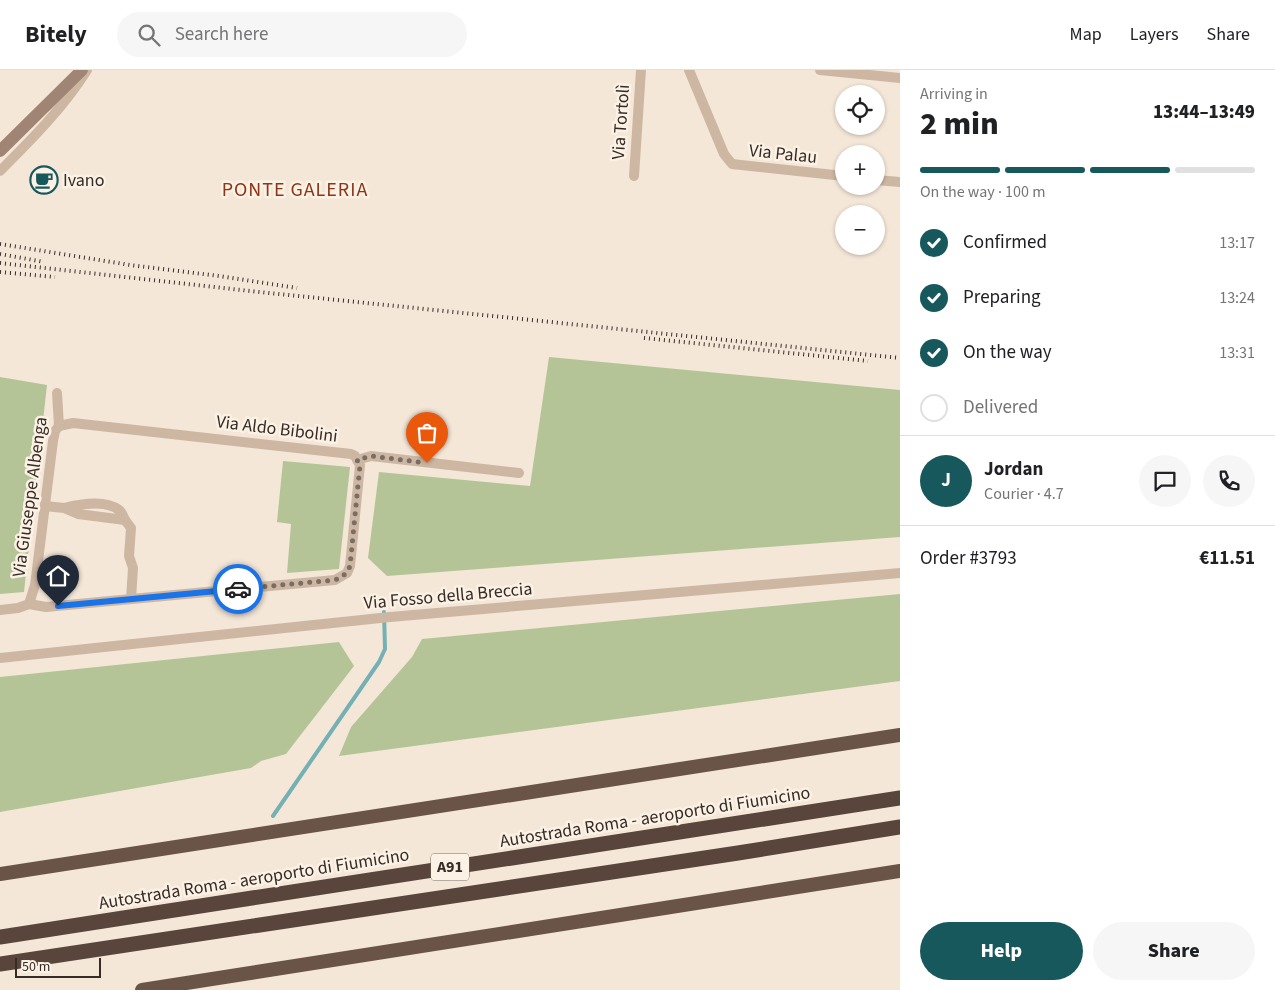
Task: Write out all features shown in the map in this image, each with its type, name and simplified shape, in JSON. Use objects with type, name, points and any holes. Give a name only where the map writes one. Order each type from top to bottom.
[{"type":"highway","points":[[0,874],[900,735]]},
{"type":"highway","name":"Autostrada Roma - aeroporto di Fiumicino","points":[[0,937],[900,798]]},
{"type":"highway","name":"A91","points":[[0,964],[900,827]]},
{"type":"highway","points":[[142,990],[900,871]]},
{"type":"main road","points":[[0,151],[82,70]]},
{"type":"street","points":[[0,170],[54,116],[76,88],[87,70]]},
{"type":"street","name":"Via Tortolì","points":[[634,176],[641,70]]},
{"type":"street","name":"Via Palau","points":[[689,70],[724,154],[732,164],[835,175]]},
{"type":"street","points":[[820,70],[900,78]]},
{"type":"street","points":[[885,181],[900,182]]},
{"type":"street","name":"Via Giuseppe Albenga","points":[[30,604],[35,585],[53,441],[59,426],[57,394]]},
{"type":"street","name":"Via Aldo Bibolini","points":[[59,426],[73,423],[327,450],[351,454],[357,460],[371,456],[519,473]]},
{"type":"street","points":[[0,610],[18,608],[30,604],[46,607],[335,580],[347,573],[350,566],[360,465],[357,460]]},
{"type":"street","points":[[45,506],[64,508],[78,514],[125,520],[131,528],[129,556],[132,568],[131,599]]},
{"type":"street","name":"Via Fosso della Breccia","points":[[0,658],[397,617],[900,574]]},
{"type":"green space","points":[[549,357],[900,390],[900,537],[387,576],[368,558],[379,472],[530,486]]},
{"type":"green space","points":[[0,377],[47,385],[24,592],[0,594]]},
{"type":"green space","points":[[283,461],[350,467],[339,569],[287,573],[291,524],[277,522]]},
{"type":"green space","points":[[900,594],[900,681],[339,756],[351,727],[412,657],[422,639]]},
{"type":"green space","points":[[339,642],[354,666],[286,754],[261,761],[251,768],[0,812],[0,677]]},
{"type":"waterway","points":[[273,816],[379,662],[385,649],[384,612]]},
{"type":"railway","points":[[0,244],[130,265],[297,288]]},
{"type":"railway","points":[[0,254],[44,262]]},
{"type":"railway","points":[[0,263],[250,291],[900,358]]},
{"type":"railway","points":[[0,272],[55,277]]},
{"type":"railway","points":[[644,338],[868,361]]},
{"type":"way so far","points":[[238,589],[335,580],[344,576],[350,566],[360,465],[357,460],[371,456],[427,463]]},
{"type":"place","name":"Ivano","points":[[44,180]]},
{"type":"district","name":"PONTE GALERIA","points":[[295,190]]},
{"type":"route","points":[[58,606],[238,589]]}]
